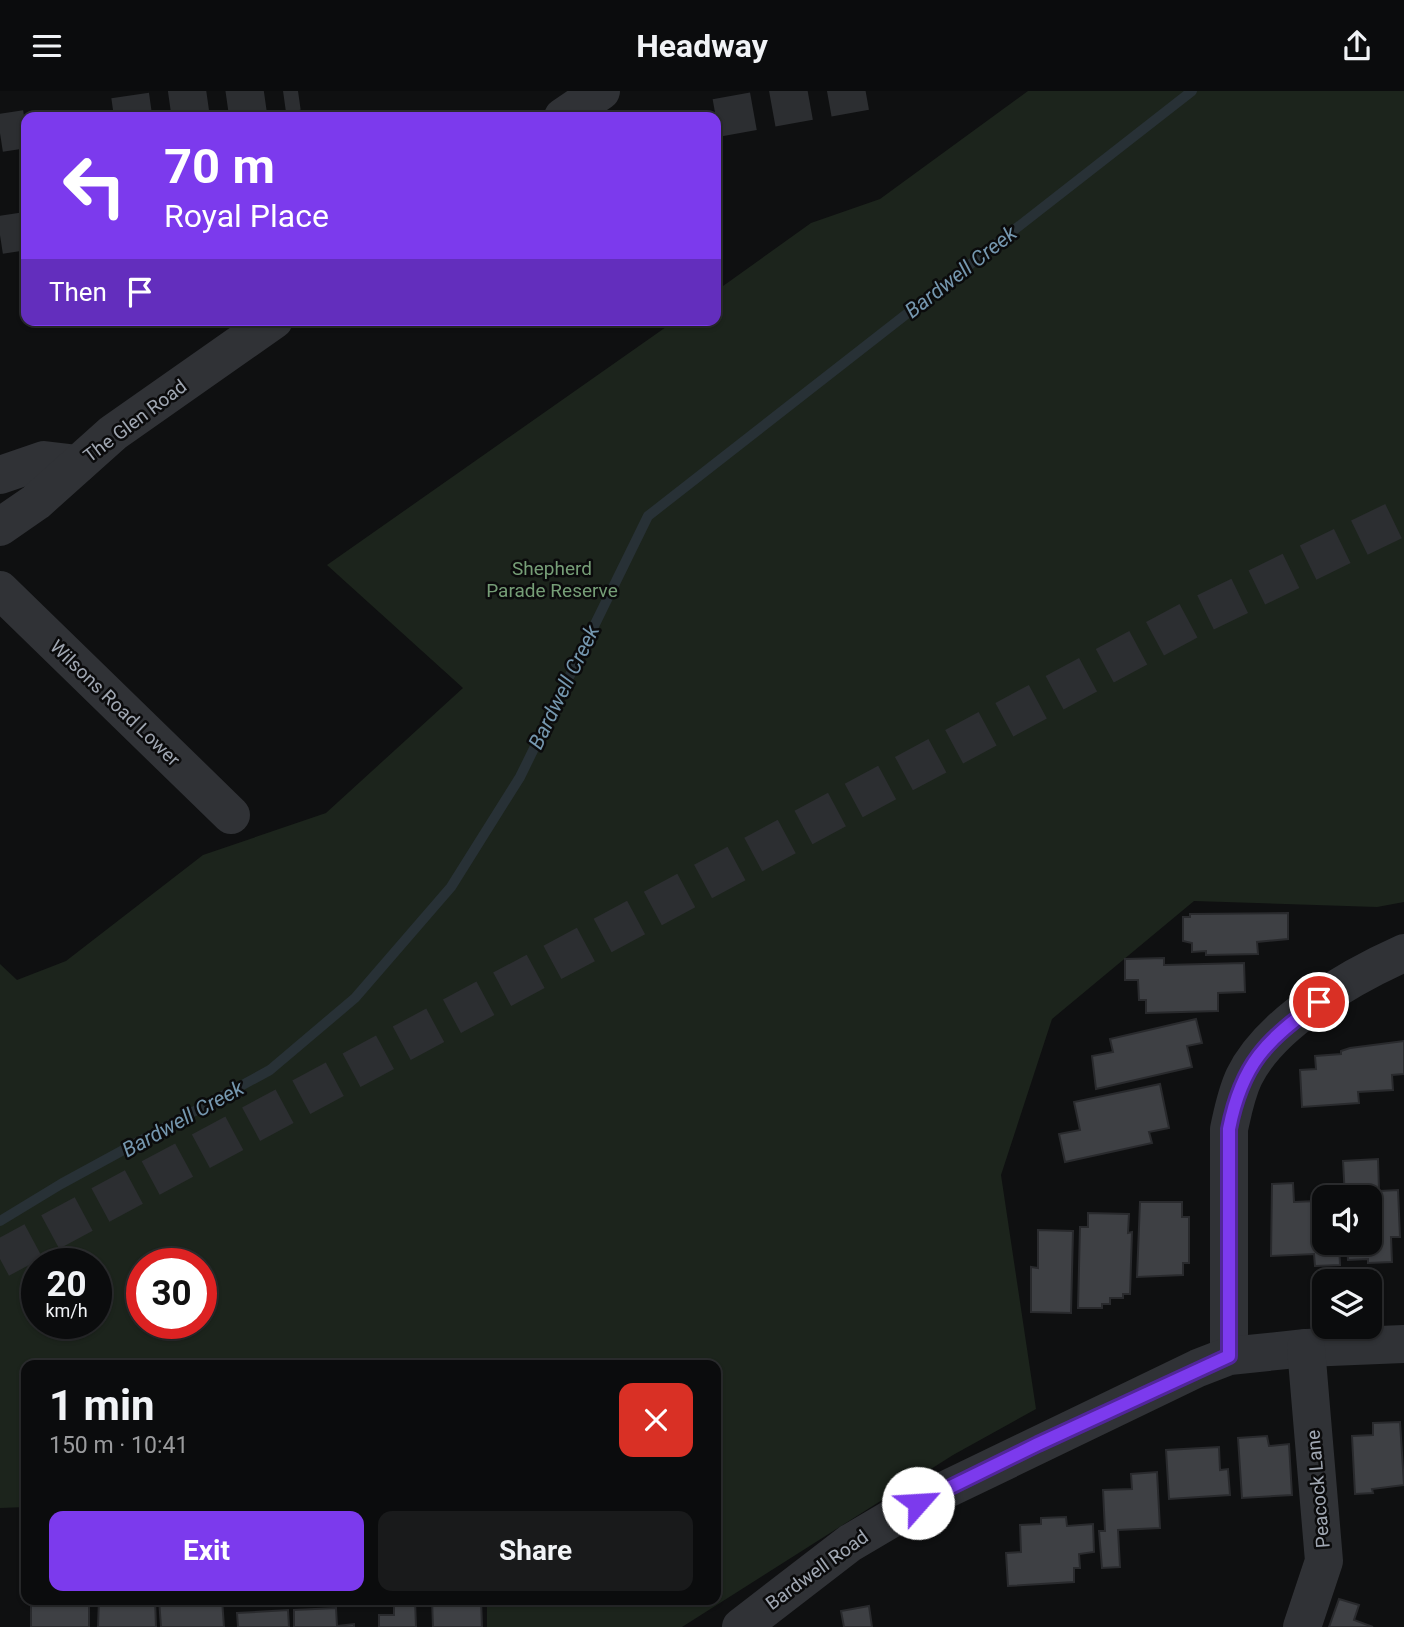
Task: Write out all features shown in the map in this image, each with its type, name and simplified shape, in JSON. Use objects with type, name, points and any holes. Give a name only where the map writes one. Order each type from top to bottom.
[{"type":"street","points":[[570,112],[601,91]]},
{"type":"street","name":"The Glen Road","points":[[0,527],[36,502],[113,433],[265,326]]},
{"type":"street","points":[[0,475],[44,460],[79,464]]},
{"type":"street","name":"Wilsons Road Lower","points":[[0,590],[230,815]]},
{"type":"street","points":[[1229,1356],[1229,1129],[1235,1100],[1244,1077],[1256,1056],[1287,1025],[1335,991],[1404,953]]},
{"type":"street","name":"Bardwell Road","points":[[741,1627],[850,1543],[918,1503],[1229,1356],[1306,1348],[1404,1344]]},
{"type":"street","name":"Peacock Lane","points":[[1302,1627],[1324,1561],[1306,1348]]},
{"type":"green space","name":"Shepherd Parade Reserve","points":[[1028,91],[1404,91],[1404,902],[1377,907],[1194,901],[1052,1019],[1001,1175],[1036,1409],[953,1455],[721,1602],[721,1360],[21,1360],[21,1507],[0,1508],[0,964],[17,980],[66,961],[203,855],[326,813],[463,688],[327,565],[667,326],[721,326],[721,287],[811,223],[880,199]]},
{"type":"green space","points":[[487,1605],[717,1605],[682,1627],[487,1627]]},
{"type":"building","points":[[1288,913],[1288,939],[1257,942],[1258,954],[1206,955],[1206,951],[1192,952],[1192,943],[1183,941],[1183,917],[1190,917],[1190,914]]},
{"type":"building","points":[[1164,958],[1164,965],[1244,963],[1245,992],[1218,993],[1218,1011],[1146,1013],[1146,1000],[1139,1000],[1138,980],[1125,980],[1125,959]]},
{"type":"building","points":[[1196,1019],[1202,1043],[1187,1046],[1192,1067],[1096,1089],[1092,1056],[1113,1052],[1110,1039]]},
{"type":"building","points":[[1404,1041],[1404,1074],[1392,1075],[1393,1090],[1358,1092],[1359,1103],[1302,1107],[1300,1070],[1316,1069],[1315,1056],[1341,1054],[1341,1051],[1350,1048]]},
{"type":"building","points":[[1160,1084],[1169,1128],[1149,1132],[1152,1143],[1065,1162],[1059,1134],[1080,1130],[1074,1102]]},
{"type":"building","points":[[1378,1159],[1379,1185],[1344,1185],[1343,1161]]},
{"type":"building","points":[[1293,1183],[1294,1202],[1312,1201],[1312,1254],[1271,1256],[1272,1184]]},
{"type":"building","points":[[1398,1190],[1400,1237],[1391,1237],[1392,1262],[1348,1260],[1348,1255],[1382,1255],[1382,1191]]},
{"type":"building","points":[[1140,1202],[1182,1202],[1182,1217],[1189,1217],[1189,1263],[1183,1263],[1183,1275],[1137,1277]]},
{"type":"building","points":[[1088,1213],[1129,1214],[1128,1233],[1132,1232],[1130,1294],[1123,1294],[1123,1298],[1110,1298],[1110,1304],[1102,1304],[1102,1308],[1078,1308],[1080,1227],[1088,1227]]},
{"type":"building","points":[[1038,1230],[1073,1231],[1071,1313],[1031,1312],[1031,1267],[1038,1268]]},
{"type":"building","points":[[1314,1255],[1340,1255],[1340,1265],[1315,1266]]},
{"type":"building","points":[[1400,1422],[1404,1485],[1372,1489],[1373,1493],[1355,1494],[1352,1436],[1373,1435],[1373,1423]]},
{"type":"building","points":[[1267,1436],[1269,1446],[1289,1444],[1292,1495],[1242,1498],[1238,1438]]},
{"type":"building","points":[[1219,1447],[1220,1470],[1228,1469],[1230,1495],[1169,1499],[1166,1450]]},
{"type":"building","points":[[1157,1472],[1160,1528],[1118,1530],[1120,1567],[1102,1568],[1099,1531],[1105,1531],[1103,1490],[1132,1489],[1131,1474]]},
{"type":"building","points":[[1066,1517],[1067,1526],[1093,1524],[1094,1552],[1079,1554],[1080,1568],[1074,1568],[1074,1582],[1008,1586],[1006,1553],[1021,1552],[1020,1525],[1041,1524],[1041,1518]]},
{"type":"building","points":[[1339,1599],[1359,1605],[1354,1620],[1373,1627],[1329,1627]]},
{"type":"building","points":[[31,1605],[89,1605],[89,1627],[31,1627]]},
{"type":"building","points":[[99,1605],[155,1605],[156,1627],[98,1627]]},
{"type":"building","points":[[159,1605],[222,1605],[224,1627],[161,1627]]},
{"type":"building","points":[[394,1605],[415,1605],[416,1627],[379,1627],[379,1615],[394,1615]]},
{"type":"building","points":[[432,1605],[481,1605],[482,1627],[433,1627]]},
{"type":"building","points":[[869,1606],[872,1627],[844,1627],[841,1611]]},
{"type":"building","points":[[336,1608],[337,1626],[354,1624],[354,1627],[294,1627],[294,1610]]},
{"type":"building","points":[[288,1610],[289,1627],[238,1627],[237,1613]]},
{"type":"waterway","name":"Bardwell Creek","points":[[0,1221],[61,1184],[270,1070],[355,998],[451,887],[520,777],[648,516],[1192,91]]},
{"type":"tunnel","points":[[149,112],[298,91]]},
{"type":"tunnel","points":[[721,117],[866,91]]},
{"type":"tunnel","points":[[0,133],[21,130]]},
{"type":"tunnel","points":[[0,235],[21,232]]},
{"type":"tunnel","points":[[0,1259],[1190,620],[1404,516]]},
{"type":"route","points":[[918,1503],[1198,1368],[1229,1356],[1229,1129],[1235,1100],[1256,1056],[1287,1025],[1319,1002]]}]
